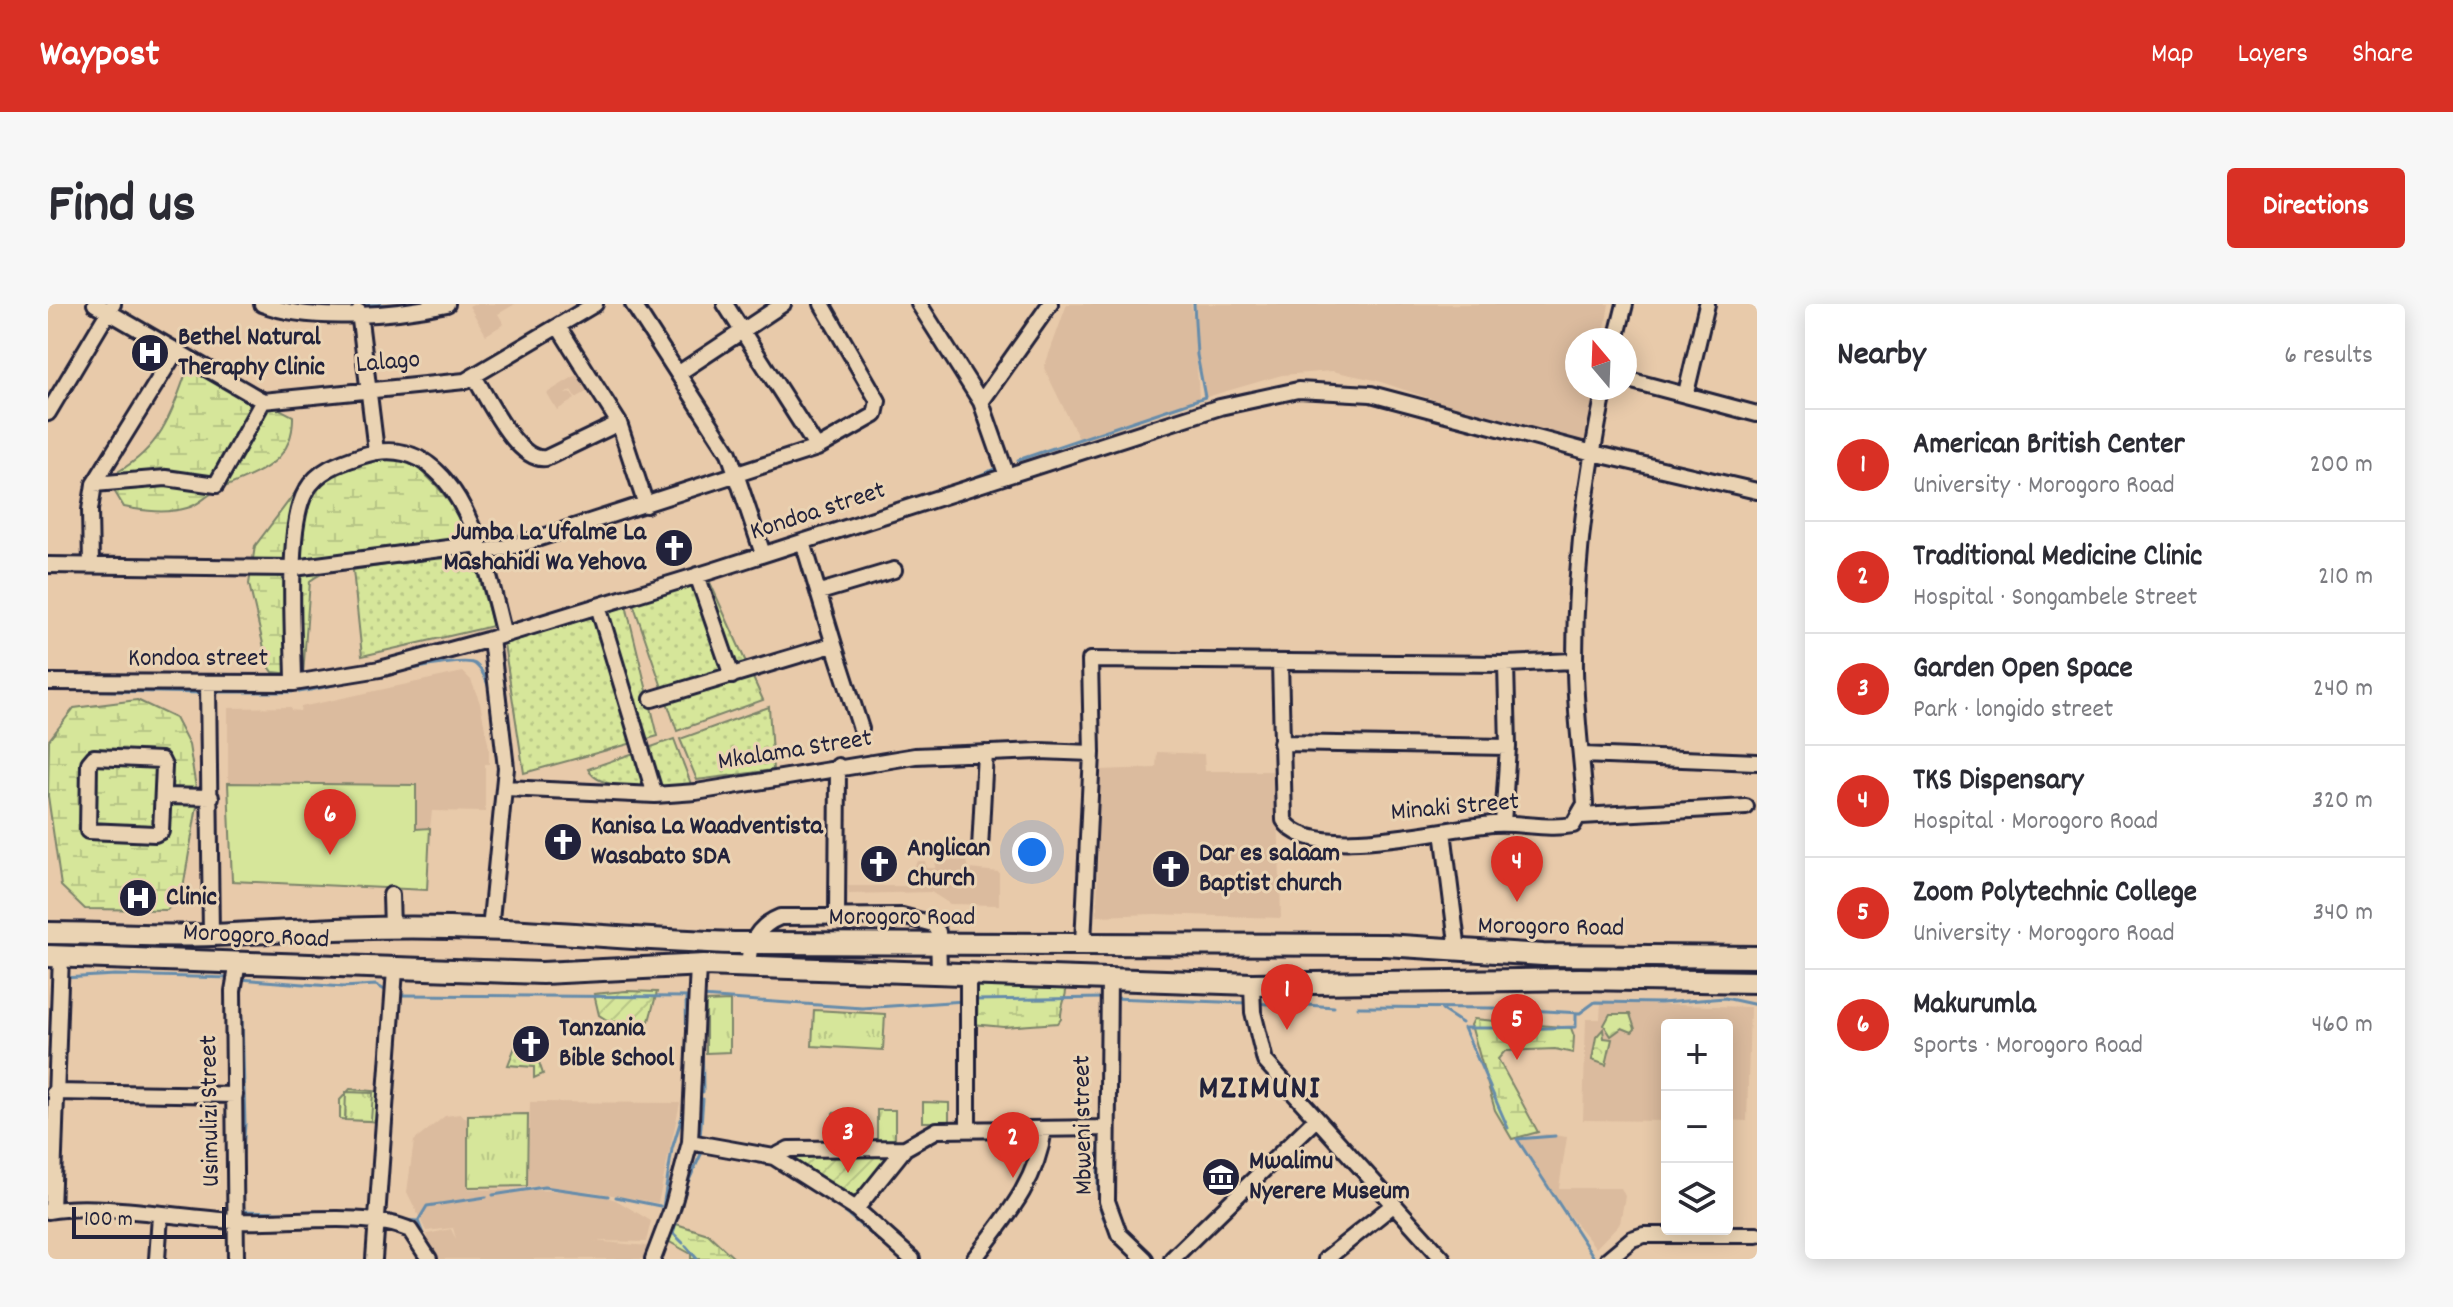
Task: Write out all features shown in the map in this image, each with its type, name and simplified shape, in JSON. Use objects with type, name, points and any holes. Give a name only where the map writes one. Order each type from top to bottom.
[{"type":"highway","name":"Morogoro Road","points":[[48,933],[211,935],[392,928],[751,943],[1385,945],[1458,951],[1757,957]]},
{"type":"highway","name":"Morogoro Road","points":[[56,959],[542,973],[698,965],[1252,984],[1580,979],[1757,982]]},
{"type":"street","points":[[262,304],[314,313],[447,304]]},
{"type":"street","name":"Lalago","points":[[263,401],[475,378],[595,304]]},
{"type":"street","points":[[633,304],[729,453],[763,554]]},
{"type":"street","points":[[725,304],[817,448]]},
{"type":"street","points":[[679,373],[739,330],[783,304]]},
{"type":"street","points":[[48,565],[294,568],[518,545],[738,475],[817,448],[879,409],[853,355],[822,304]]},
{"type":"street","points":[[919,304],[981,402],[1007,476]]},
{"type":"street","points":[[981,402],[1050,304]]},
{"type":"street","points":[[1619,328],[1625,304]]},
{"type":"street","points":[[1686,393],[1707,304]]},
{"type":"street","points":[[49,408],[106,307],[175,353],[263,401],[216,485],[166,478],[94,484]]},
{"type":"street","points":[[359,312],[376,451]]},
{"type":"street","points":[[558,326],[619,423],[646,505]]},
{"type":"street","points":[[91,565],[90,510],[94,484],[175,353]]},
{"type":"street","points":[[475,378],[518,445],[532,457],[546,458],[619,423]]},
{"type":"street","points":[[1637,382],[1757,414]]},
{"type":"street","name":"Kondoa street","points":[[48,682],[294,683],[366,672],[598,606],[1220,407],[1298,390],[1371,394],[1592,453]]},
{"type":"street","points":[[1581,816],[1585,804],[1574,661],[1592,453],[1603,400]]},
{"type":"street","points":[[294,683],[295,525],[305,491],[329,468],[376,451],[410,456],[434,469],[456,492],[480,548],[497,637],[506,788],[490,930]]},
{"type":"street","points":[[1592,453],[1757,491]]},
{"type":"street","points":[[803,542],[861,729]]},
{"type":"street","points":[[820,592],[894,570]]},
{"type":"street","points":[[697,575],[732,676]]},
{"type":"street","points":[[598,606],[655,795]]},
{"type":"street","points":[[652,699],[819,648],[835,648]]},
{"type":"street","points":[[1083,943],[1092,753],[1090,660],[1506,664],[1574,661]]},
{"type":"street","name":"Minaki Street","points":[[1280,662],[1284,820],[1291,832],[1305,839],[1346,841],[1503,823],[1558,828],[1573,825],[1581,816],[1746,807]]},
{"type":"street","points":[[1503,823],[1508,747],[1506,664]]},
{"type":"street","points":[[208,683],[211,935]]},
{"type":"street","points":[[1281,743],[1508,747]]},
{"type":"street","points":[[980,849],[985,753]]},
{"type":"street","name":"Mkalama Street","points":[[506,788],[655,795],[696,792],[838,766],[930,754],[1092,753]]},
{"type":"street","points":[[1582,755],[1757,762]]},
{"type":"street","points":[[94,757],[161,760],[163,796],[164,824],[155,834],[88,831],[89,763],[94,757]]},
{"type":"street","points":[[837,915],[838,766]]},
{"type":"street","points":[[163,796],[211,797]]},
{"type":"street","points":[[1443,831],[1458,951]]},
{"type":"street","points":[[391,895],[392,928]]},
{"type":"street","points":[[749,968],[751,943],[770,921],[780,917],[837,915],[921,919],[933,924],[938,932],[939,972]]},
{"type":"street","points":[[56,959],[50,1210],[236,1221],[379,1222],[410,1230],[429,1259]]},
{"type":"street","name":"Usimulizi Street","points":[[236,1259],[233,991],[238,962]]},
{"type":"street","points":[[653,1259],[666,1226],[690,1142],[698,965]]},
{"type":"street","points":[[374,1259],[395,970]]},
{"type":"street","points":[[968,972],[968,1130]]},
{"type":"street","name":"Mbweni street","points":[[1109,977],[1107,1201],[1119,1234],[1145,1259]]},
{"type":"street","points":[[1252,984],[1253,1012],[1265,1061],[1443,1259]]},
{"type":"street","points":[[54,1092],[235,1095]]},
{"type":"street","points":[[1172,1259],[1315,1120]]},
{"type":"street","points":[[856,1209],[905,1148],[929,1132],[1107,1128]]},
{"type":"street","points":[[974,1259],[1030,1182],[1039,1159],[1044,1129]]},
{"type":"street","points":[[690,1142],[774,1157],[856,1209],[912,1259]]},
{"type":"street","points":[[774,1157],[789,1149],[905,1148]]},
{"type":"street","points":[[1326,1259],[1393,1205]]},
{"type":"street","points":[[157,1259],[160,1216]]},
{"type":"street","points":[[1608,1259],[1632,1239],[1644,1235],[1757,1235]]},
{"type":"shaded area","points":[[515,304],[498,314],[504,324],[486,335],[469,306]]},
{"type":"shaded area","points":[[1067,304],[1191,304],[1193,317],[1193,304],[1609,304],[1605,328],[1565,328],[1565,400],[1593,400],[1585,442],[1452,406],[1375,380],[1332,371],[1282,375],[1203,398],[1195,336],[1199,398],[1079,439],[1044,368]]},
{"type":"shaded area","points":[[583,371],[593,388],[576,398],[571,390],[565,394],[571,393],[575,399],[557,410],[547,393]]},
{"type":"shaded area","points":[[463,672],[471,680],[480,703],[489,748],[489,764],[485,764],[485,812],[432,811],[430,828],[415,829],[415,785],[228,783],[228,708],[291,707],[291,710],[300,711],[301,707]]},
{"type":"shaded area","points":[[1157,752],[1204,754],[1205,771],[1277,771],[1281,918],[1156,914],[1097,916],[1099,770],[1156,768]]},
{"type":"shaded area","points":[[936,860],[967,861],[969,869],[999,872],[999,905],[950,904],[931,892],[849,894],[848,886],[907,886],[917,861],[925,861],[926,868],[935,868]]},
{"type":"shaded area","points":[[1601,1003],[1750,1007],[1747,1121],[1733,1120],[1733,1019],[1661,1019],[1661,1121],[1583,1120],[1586,1019],[1600,1019]]},
{"type":"shaded area","points":[[530,1102],[680,1103],[658,1203],[583,1190],[616,1200],[651,1221],[646,1242],[594,1241],[647,1246],[644,1259],[434,1259],[427,1234],[451,1229],[456,1239],[453,1228],[426,1231],[407,1192],[414,1141],[445,1116],[460,1114],[467,1119],[468,1189],[580,1191],[528,1186]]},
{"type":"shaded area","points":[[1546,1134],[1567,1137],[1559,1188],[1621,1188],[1625,1196],[1620,1223],[1596,1248],[1567,1213],[1518,1139]]},
{"type":"green space","points":[[205,370],[293,416],[286,447],[268,466],[214,492],[191,507],[148,511],[124,507],[113,489],[119,471],[145,452],[154,441],[169,416],[186,373]]},
{"type":"green space","points":[[394,454],[422,472],[445,496],[461,525],[470,558],[364,562],[325,572],[310,581],[303,675],[273,672],[268,665],[249,584],[255,546],[306,478],[323,464]]},
{"type":"green space","points":[[472,552],[493,626],[362,656],[353,570]]},
{"type":"green space","points":[[708,578],[763,700],[677,731],[633,603]]},
{"type":"green space","points":[[626,605],[658,736],[524,773],[504,644]]},
{"type":"green space","points":[[137,700],[175,718],[189,745],[198,800],[182,894],[167,910],[85,909],[61,886],[48,796],[49,740],[74,708]]},
{"type":"green space","points":[[769,707],[773,770],[697,780],[680,739]]},
{"type":"green space","points":[[674,739],[691,784],[651,788],[619,786],[595,777],[588,769]]},
{"type":"green space","points":[[228,783],[416,785],[416,829],[430,828],[427,890],[232,881]]},
{"type":"green space","points":[[977,979],[1066,984],[1061,1019],[1058,1023],[1004,1027],[972,1024]]},
{"type":"green space","points":[[657,992],[649,1021],[610,1022],[599,1015],[594,994]]},
{"type":"green space","points":[[730,1001],[730,1052],[706,1053],[706,1002]]},
{"type":"green space","points":[[814,1010],[885,1014],[883,1050],[812,1046]]},
{"type":"green space","points":[[1610,1014],[1630,1014],[1635,1029],[1632,1032],[1622,1028],[1611,1036],[1604,1025]]},
{"type":"green space","points":[[1474,1019],[1571,1028],[1573,1053],[1555,1049],[1505,1051],[1498,1059],[1538,1132],[1512,1139],[1495,1110],[1471,1025]]},
{"type":"green space","points":[[1603,1029],[1604,1038],[1612,1039],[1606,1065],[1592,1060],[1596,1037]]},
{"type":"green space","points":[[530,1036],[543,1074],[534,1078],[534,1067],[508,1065],[519,1037]]},
{"type":"green space","points":[[350,1089],[383,1092],[380,1122],[340,1119],[340,1100]]},
{"type":"green space","points":[[346,1092],[373,1093],[371,1121],[345,1120]]},
{"type":"green space","points":[[923,1102],[949,1103],[949,1122],[923,1122]]},
{"type":"green space","points":[[877,1110],[895,1110],[895,1140],[877,1140]]},
{"type":"green space","points":[[851,1112],[853,1139],[834,1140],[833,1113]]},
{"type":"green space","points":[[528,1114],[527,1186],[468,1187],[468,1115]]},
{"type":"green space","points":[[788,1151],[898,1153],[860,1200],[804,1168]]},
{"type":"green space","points":[[673,1223],[708,1234],[735,1259],[691,1259],[691,1254],[659,1236]]},
{"type":"waterway","points":[[301,306],[399,304]]},
{"type":"waterway","points":[[1018,460],[1205,397],[1197,355],[1194,304]]},
{"type":"waterway","points":[[960,484],[997,468]]},
{"type":"waterway","points":[[355,666],[391,659]]},
{"type":"waterway","points":[[301,660],[303,676]]},
{"type":"waterway","points":[[299,692],[421,667],[465,662],[478,667],[490,691]]},
{"type":"waterway","points":[[226,676],[286,676]]},
{"type":"waterway","points":[[70,690],[204,693]]},
{"type":"waterway","points":[[212,692],[292,692]]},
{"type":"waterway","points":[[64,978],[115,975],[232,978]]},
{"type":"waterway","points":[[240,979],[343,987],[376,985],[390,993]]},
{"type":"waterway","points":[[397,995],[693,997]]},
{"type":"waterway","points":[[701,997],[862,1008],[964,1001]]},
{"type":"waterway","points":[[686,998],[687,1064]]},
{"type":"waterway","points":[[972,1000],[1104,998]]},
{"type":"waterway","points":[[1112,998],[1248,1003]]},
{"type":"waterway","points":[[1358,1007],[1493,1008],[1580,1013],[1595,1002],[1661,1003],[1725,998],[1757,1005]]},
{"type":"waterway","points":[[1256,1003],[1279,1005]]},
{"type":"waterway","points":[[1293,1004],[1334,1007]]},
{"type":"waterway","points":[[1442,1010],[1462,1023]]},
{"type":"waterway","points":[[1518,1029],[1576,1027],[1576,1013]]},
{"type":"waterway","points":[[242,1018],[245,1124],[242,1165]]},
{"type":"waterway","points":[[702,1021],[703,1092]]},
{"type":"waterway","points":[[1508,1028],[1464,1028],[1508,1128]]},
{"type":"waterway","points":[[700,1138],[703,1099]]},
{"type":"waterway","points":[[661,1221],[672,1149],[685,1107]]},
{"type":"waterway","points":[[1555,1136],[1517,1139],[1593,1256]]},
{"type":"waterway","points":[[1099,1144],[1099,1202],[1112,1232]]},
{"type":"waterway","points":[[689,1180],[702,1152]]},
{"type":"waterway","points":[[730,1157],[742,1158]]},
{"type":"waterway","points":[[242,1181],[244,1211],[306,1213]]},
{"type":"waterway","points":[[683,1243],[673,1233],[687,1186]]},
{"type":"waterway","points":[[493,1195],[544,1187],[608,1196]]},
{"type":"waterway","points":[[427,1245],[418,1221],[427,1206],[486,1197]]},
{"type":"waterway","points":[[616,1197],[660,1206]]},
{"type":"waterway","points":[[834,1203],[876,1238]]},
{"type":"waterway","points":[[206,1212],[230,1212]]},
{"type":"waterway","points":[[75,1215],[151,1220]]},
{"type":"waterway","points":[[401,1220],[418,1221]]},
{"type":"waterway","points":[[881,1242],[897,1255]]},
{"type":"waterway","points":[[686,1246],[697,1259]]},
{"type":"place","name":"Bethel Natural Theraphy Clinic","points":[[150,353]]},
{"type":"place","name":"Jumba La Ufalme La Mashahidi Wa Yehova","points":[[674,548]]},
{"type":"place","name":"Kanisa La Waadventista Wasabato SDA","points":[[563,842]]},
{"type":"place","name":"Makurumla","points":[[330,855]]},
{"type":"place","name":"Anglican Church","points":[[879,864]]},
{"type":"place","name":"Dar es salaam Baptist church","points":[[1171,869]]},
{"type":"place","name":"Clinic","points":[[138,898]]},
{"type":"place","name":"TKS Dispensary","points":[[1517,902]]},
{"type":"place","name":"American British Center","points":[[1287,1030]]},
{"type":"place","name":"Tanzania Bible School","points":[[531,1044]]},
{"type":"place","name":"Zoom Polytechnic College","points":[[1517,1060]]},
{"type":"place","name":"Garden Open Space","points":[[848,1173]]},
{"type":"place","name":"Mwalimu Nyerere Museum","points":[[1221,1177]]},
{"type":"place","name":"Traditional Medicine Clinic","points":[[1013,1178]]},
{"type":"district","name":"MZIMUNI","points":[[1260,1090]]}]
